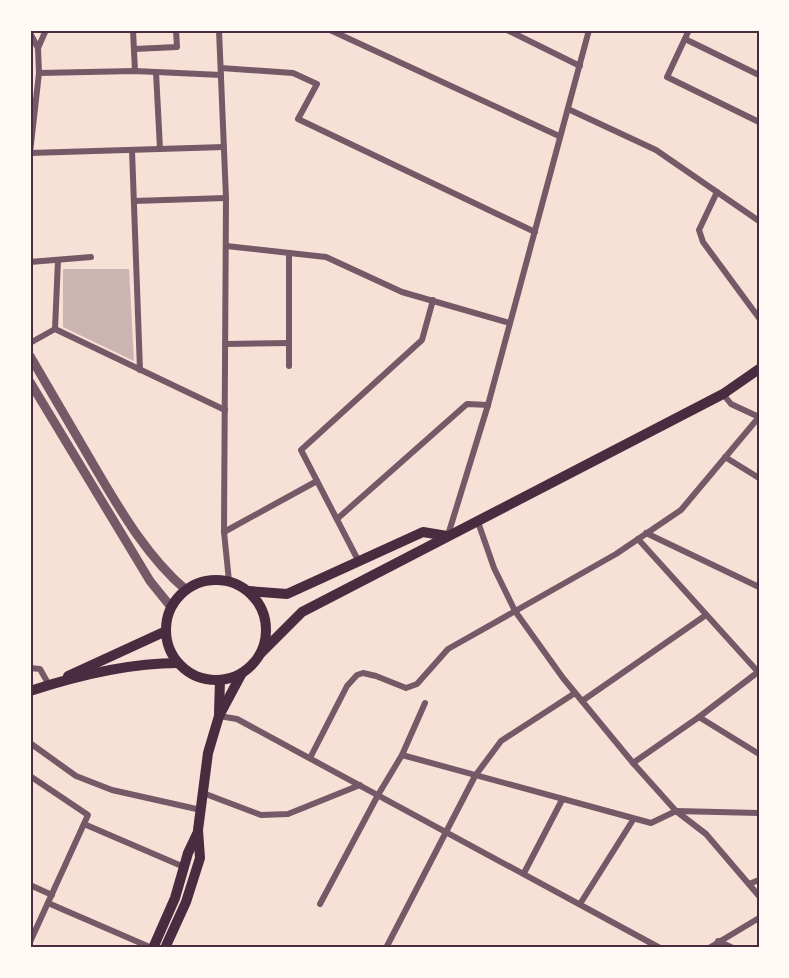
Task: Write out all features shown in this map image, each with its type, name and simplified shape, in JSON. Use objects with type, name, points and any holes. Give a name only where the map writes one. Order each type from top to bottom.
[{"type":"main road","points":[[261,653],[266,637],[266,620],[260,604],[249,591],[230,581],[199,582],[186,590],[171,607],[166,631],[169,648],[178,663],[190,673],[204,679],[220,680],[242,673],[253,665],[261,653],[302,612],[723,394],[759,369]]},
{"type":"main road","points":[[249,591],[287,594],[423,532],[448,536]]},
{"type":"main road","points":[[49,685],[166,631]]},
{"type":"main road","points":[[30,691],[150,663],[178,663]]},
{"type":"main road","points":[[152,948],[175,898],[198,830],[208,753],[219,716],[242,673]]},
{"type":"main road","points":[[219,716],[220,680]]},
{"type":"main road","points":[[165,948],[186,902],[200,858],[198,830]]},
{"type":"street","points":[[46,30],[38,48],[39,73],[30,153],[224,147]]},
{"type":"street","points":[[133,30],[135,71]]},
{"type":"street","points":[[134,49],[177,47],[176,30]]},
{"type":"street","points":[[219,30],[226,198],[224,532],[230,581]]},
{"type":"street","points":[[330,30],[559,136]]},
{"type":"street","points":[[507,30],[580,66]]},
{"type":"street","points":[[448,536],[489,405],[589,30]]},
{"type":"street","points":[[689,30],[667,77],[759,122]]},
{"type":"street","points":[[31,37],[38,48]]},
{"type":"street","points":[[685,39],[759,75]]},
{"type":"street","points":[[39,73],[135,71],[293,73],[317,84],[298,119],[536,232]]},
{"type":"street","points":[[156,72],[160,149]]},
{"type":"street","points":[[568,109],[656,150],[759,221]]},
{"type":"street","points":[[132,150],[140,369]]},
{"type":"street","points":[[717,192],[699,230],[704,242],[759,318]]},
{"type":"street","points":[[134,201],[226,198]]},
{"type":"street","points":[[226,246],[326,257],[402,292],[510,323]]},
{"type":"street","points":[[289,253],[289,366]]},
{"type":"street","points":[[30,262],[91,257]]},
{"type":"street","points":[[55,329],[58,260]]},
{"type":"street","points":[[359,562],[301,450],[422,340],[433,300]]},
{"type":"street","points":[[55,329],[225,410]]},
{"type":"street","points":[[30,343],[55,329]]},
{"type":"street","points":[[225,344],[289,343]]},
{"type":"street","points":[[30,356],[116,502],[153,556],[186,590]]},
{"type":"street","points":[[30,382],[150,581],[171,607]]},
{"type":"street","points":[[310,758],[347,686],[357,675],[363,673],[376,676],[406,688],[417,684],[448,649],[616,554],[681,510],[759,417],[731,404],[723,394]]},
{"type":"street","points":[[337,519],[467,404],[489,405]]},
{"type":"street","points":[[725,457],[759,478]]},
{"type":"street","points":[[224,532],[317,481]]},
{"type":"street","points":[[478,522],[494,568],[515,611],[575,693],[676,811],[706,834],[759,896]]},
{"type":"street","points":[[646,533],[759,587]]},
{"type":"street","points":[[633,763],[758,673],[638,539]]},
{"type":"street","points":[[582,701],[706,615]]},
{"type":"street","points":[[30,668],[40,669],[49,685]]},
{"type":"street","points":[[386,948],[475,776],[501,741],[575,693]]},
{"type":"street","points":[[321,904],[378,795],[402,755],[425,704]]},
{"type":"street","points":[[219,716],[237,719],[660,948]]},
{"type":"street","points":[[699,717],[759,754]]},
{"type":"street","points":[[30,743],[76,776],[112,790],[201,810]]},
{"type":"street","points":[[402,755],[651,824],[676,811],[759,813]]},
{"type":"street","points":[[30,776],[88,815],[30,942]]},
{"type":"street","points":[[203,793],[261,815],[288,814],[360,785]]},
{"type":"street","points":[[524,873],[562,800]]},
{"type":"street","points":[[580,904],[633,820]]},
{"type":"street","points":[[84,824],[184,867]]},
{"type":"street","points":[[748,884],[759,880]]},
{"type":"street","points":[[30,885],[52,895]]},
{"type":"street","points":[[48,903],[152,948]]},
{"type":"street","points":[[709,948],[759,918]]},
{"type":"street","points":[[643,948],[647,941]]},
{"type":"street","points":[[718,941],[733,948]]},
{"type":"street","points":[[534,948],[541,948]]},
{"type":"building","points":[[63,269],[129,269],[134,361],[63,327]]}]
